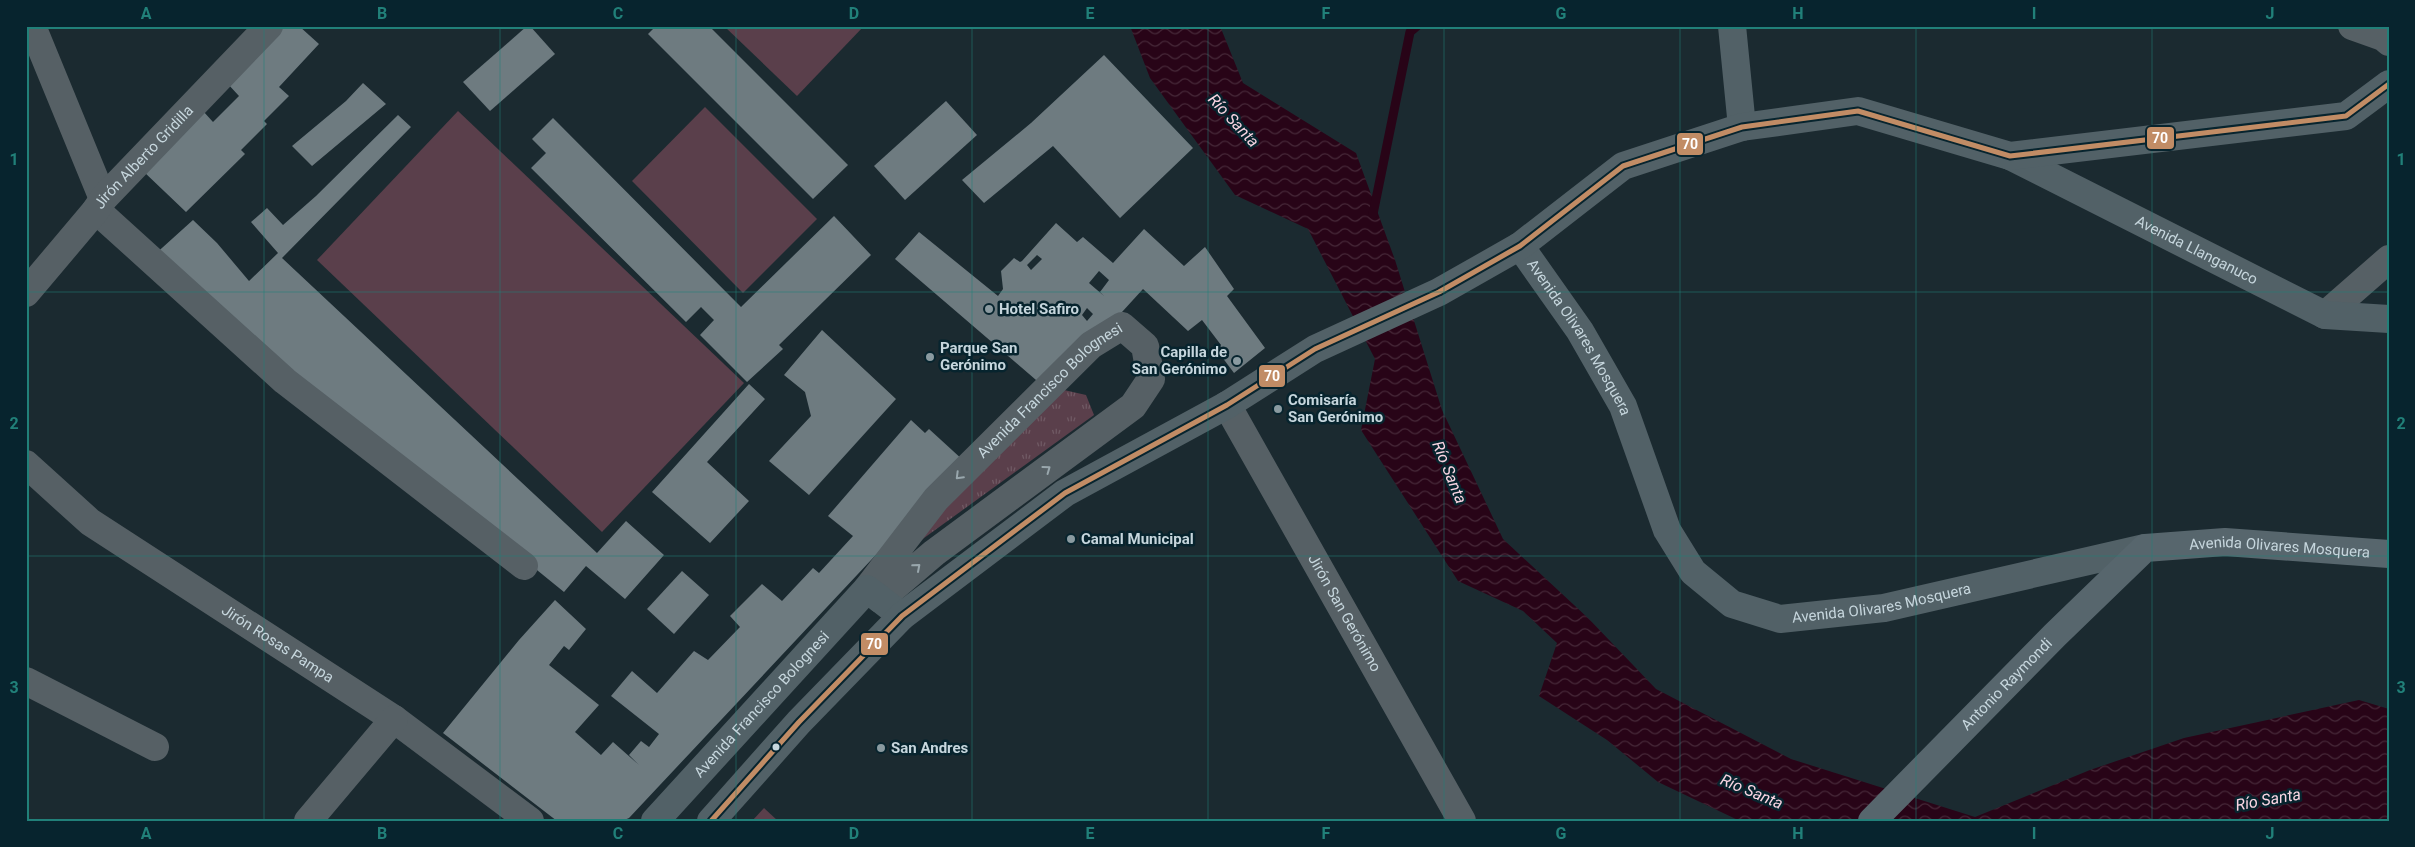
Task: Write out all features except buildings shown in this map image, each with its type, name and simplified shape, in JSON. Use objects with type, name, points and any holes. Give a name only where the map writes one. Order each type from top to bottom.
[{"type":"highway","name":"Avenida Olivares Mosquera","points":[[2145,548],[2225,542],[2389,554]]},
{"type":"highway","name":"Antonio Raymondi","points":[[1872,821],[2145,548]]},
{"type":"main road","points":[[1732,26],[1742,127]]},
{"type":"main road","points":[[711,821],[798,722],[902,616],[1066,493],[1227,405],[1315,349],[1439,292],[1520,246],[1623,166],[1742,127],[1858,110],[2010,156],[2346,116],[2389,84]]},
{"type":"main road","name":"Avenida Llanganuco","points":[[2010,156],[2325,315],[2389,319]]},
{"type":"main road","name":"Avenida Olivares Mosquera","points":[[1520,246],[1580,331],[1623,406],[1667,530],[1693,572],[1732,604],[1780,619],[1884,608],[2145,548]]},
{"type":"main road","points":[[874,594],[902,616]]},
{"type":"main road","name":"Avenida Francisco Bolognesi","points":[[671,815],[770,695],[874,594]]},
{"type":"main road","points":[[770,695],[798,722]]},
{"type":"street","points":[[32,26],[99,204],[284,380],[524,566]]},
{"type":"street","name":"Jirón Alberto Gridilla","points":[[26,293],[99,204],[269,26]]},
{"type":"street","points":[[2352,26],[2383,37],[2389,42]]},
{"type":"street","points":[[2325,315],[2389,259]]},
{"type":"street","name":"Avenida Francisco Bolognesi","points":[[1122,326],[1145,346],[1151,379],[1133,406],[934,553],[874,594],[936,498],[1091,345],[1122,326]]},
{"type":"street","name":"Jirón San Gerónimo","points":[[1227,405],[1462,821]]},
{"type":"street","name":"Jirón Rosas Pampa","points":[[26,464],[90,522],[394,718],[530,821]]},
{"type":"street","points":[[26,681],[155,747]]},
{"type":"street","points":[[308,821],[394,718]]},
{"type":"green space","points":[[724,26],[864,26],[797,96]]},
{"type":"green space","points":[[705,107],[817,219],[743,293],[632,181]]},
{"type":"green space","points":[[458,111],[744,383],[602,532],[317,260]]},
{"type":"green space","points":[[1064,390],[1086,395],[1094,415],[913,546],[969,479]]},
{"type":"green space","points":[[764,808],[778,821],[752,821]]},
{"type":"water","name":"Río Santa","points":[[1130,26],[1220,26],[1243,83],[1356,153],[1395,260],[1442,410],[1503,539],[1588,618],[1656,689],[1791,759],[1975,817],[2090,770],[2184,738],[2359,700],[2389,709],[2389,821],[1740,821],[1658,782],[1607,740],[1539,696],[1557,643],[1523,611],[1458,581],[1361,430],[1375,359],[1308,229],[1235,195],[1150,78]]},
{"type":"waterway","points":[[1373,214],[1410,32],[1417,26]]},
{"type":"transit line","name":"70","points":[[711,821],[799,722],[902,616],[1065,493],[1227,405],[1315,349],[1439,292],[1520,246],[1623,166],[1742,127],[1858,111],[2010,156],[2346,116],[2389,84]]},
{"type":"place","name":"Hotel Safiro","points":[[989,309]]},
{"type":"place","name":"Parque San Gerónimo","points":[[930,357]]},
{"type":"place","name":"Capilla de San Gerónimo","points":[[1237,361]]},
{"type":"place","name":"Comisaría San Gerónimo","points":[[1278,409]]},
{"type":"place","name":"Camal Municipal","points":[[1071,539]]},
{"type":"place","name":"San Andres","points":[[881,748]]}]
